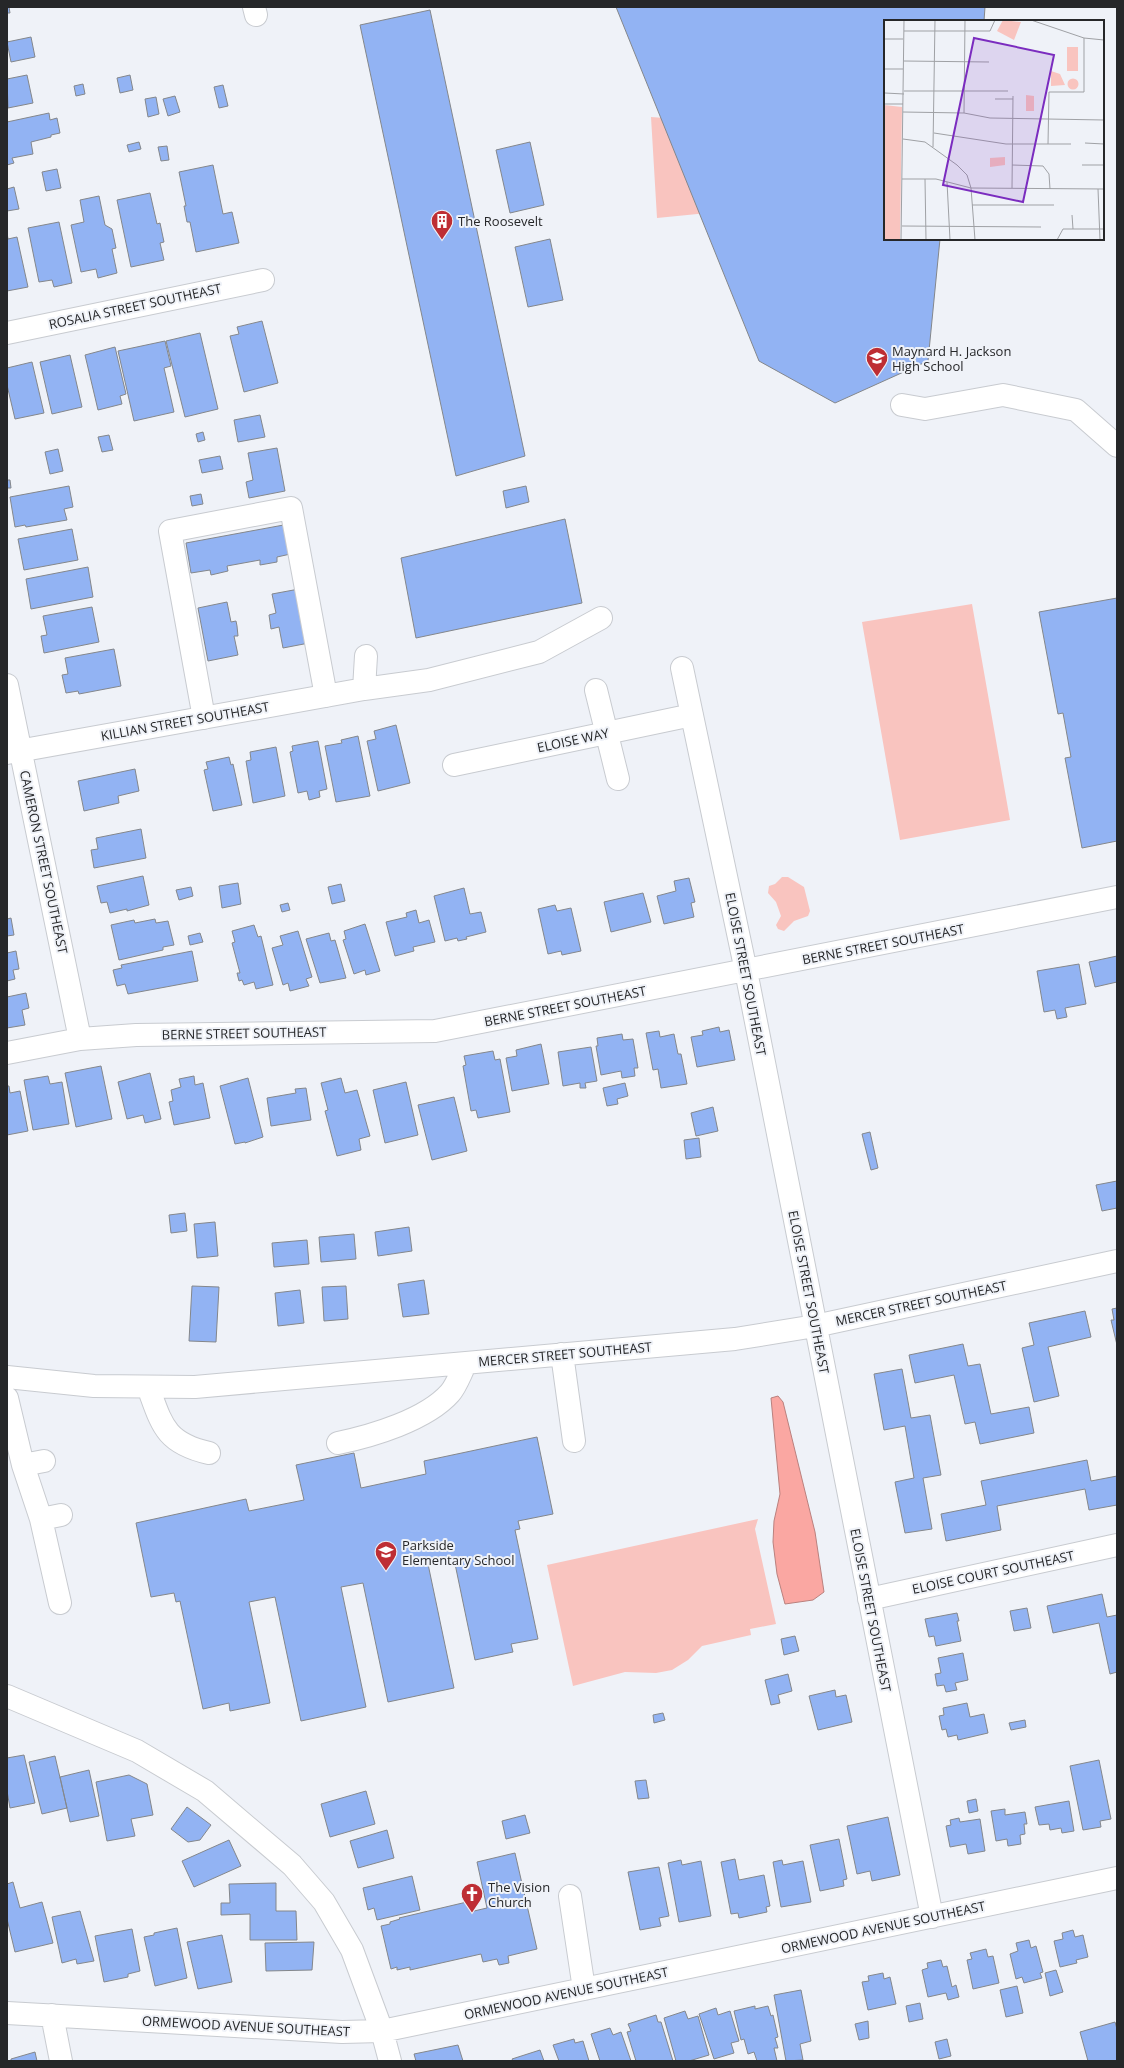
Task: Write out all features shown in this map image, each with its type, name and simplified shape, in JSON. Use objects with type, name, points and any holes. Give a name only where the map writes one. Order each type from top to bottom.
[{"type":"street","name":"ROSALIA STREET SOUTHEAST","points":[[7,333],[263,280]]},
{"type":"street","points":[[902,404],[925,409],[1002,395],[1076,410],[1117,446]]},
{"type":"street","points":[[204,718],[170,531],[291,508],[326,696]]},
{"type":"street","name":"KILLIAN STREET SOUTHEAST","points":[[14,751],[364,689],[430,680],[539,652],[600,618]]},
{"type":"street","points":[[364,689],[366,656]]},
{"type":"street","name":"ELOISE STREET SOUTHEAST","points":[[682,668],[746,971],[932,1917]]},
{"type":"street","name":"CAMERON STREET SOUTHEAST","points":[[7,685],[14,751],[80,1039]]},
{"type":"street","points":[[596,690],[618,779]]},
{"type":"street","name":"ELOISE WAY","points":[[454,765],[692,715]]},
{"type":"street","name":"BERNE STREET SOUTHEAST","points":[[7,1053],[80,1039],[136,1035],[435,1031],[1117,897]]},
{"type":"street","name":"MERCER STREET SOUTHEAST","points":[[7,1377],[94,1386],[195,1388],[735,1339],[815,1326],[1117,1261]]},
{"type":"street","points":[[562,1354],[574,1441]]},
{"type":"street","points":[[338,1443],[366,1437],[410,1419],[435,1406],[450,1392],[466,1363]]},
{"type":"street","points":[[148,1387],[160,1420],[168,1433],[178,1442],[190,1449],[209,1453]]},
{"type":"street","points":[[7,1398],[23,1465],[41,1520],[60,1603]]},
{"type":"street","points":[[23,1465],[44,1460]]},
{"type":"street","points":[[41,1520],[62,1515]]},
{"type":"street","name":"ELOISE COURT SOUTHEAST","points":[[869,1599],[1117,1545]]},
{"type":"street","points":[[7,1696],[137,1751],[205,1791],[292,1865],[324,1902],[352,1950],[382,2031],[390,2061]]},
{"type":"street","name":"ORMEWOOD AVENUE SOUTHEAST","points":[[7,2013],[342,2032],[382,2031],[1117,1878]]},
{"type":"street","points":[[570,1896],[584,1989]]},
{"type":"street","points":[[52,2015],[61,2061]]},
{"type":"shaded area","points":[[651,117],[733,123],[738,210],[657,218]]},
{"type":"shaded area","points":[[972,604],[1010,820],[900,840],[862,622]]},
{"type":"shaded area","points":[[782,877],[788,877],[804,887],[810,911],[808,916],[794,921],[784,931],[778,929],[776,925],[781,916],[776,902],[768,893],[769,886],[775,884]]},
{"type":"shaded area","points":[[778,1396],[783,1402],[815,1532],[824,1592],[813,1600],[785,1604],[777,1574],[773,1542],[774,1521],[780,1494],[771,1398]]},
{"type":"shaded area","points":[[758,1519],[755,1529],[776,1624],[750,1629],[751,1635],[702,1646],[688,1660],[672,1670],[656,1673],[625,1672],[573,1686],[547,1565]]},
{"type":"building","points":[[7,7],[9,7],[10,13],[7,13]]},
{"type":"building","points":[[616,7],[985,7],[984,20],[884,20],[884,240],[940,240],[928,361],[835,403],[759,361]]},
{"type":"building","name":"The Roosevelt","points":[[430,10],[525,456],[456,476],[360,25]]},
{"type":"building","points":[[31,37],[35,57],[11,62],[7,42]]},
{"type":"building","points":[[27,75],[33,103],[8,108],[7,79]]},
{"type":"building","points":[[130,75],[133,90],[120,93],[117,78]]},
{"type":"building","points":[[83,84],[85,94],[76,96],[74,86]]},
{"type":"building","points":[[223,85],[228,106],[219,108],[214,87]]},
{"type":"building","points":[[175,96],[180,112],[168,116],[163,99]]},
{"type":"building","points":[[156,97],[159,114],[148,117],[145,99]]},
{"type":"building","points":[[49,113],[50,120],[57,118],[60,133],[31,142],[33,154],[12,158],[14,163],[7,165],[7,122]]},
{"type":"building","points":[[139,142],[141,149],[129,152],[127,145]]},
{"type":"building","points":[[530,142],[544,205],[510,213],[496,150]]},
{"type":"building","points":[[167,146],[169,160],[161,161],[158,147]]},
{"type":"building","points":[[213,165],[223,214],[232,212],[239,243],[196,252],[190,222],[187,222],[184,206],[186,206],[179,172]]},
{"type":"building","points":[[57,169],[61,188],[46,191],[42,172]]},
{"type":"building","points":[[14,187],[19,209],[7,211],[7,189]]},
{"type":"building","points":[[150,193],[157,224],[160,223],[164,242],[160,243],[164,260],[131,267],[117,200]]},
{"type":"building","points":[[99,196],[105,225],[112,229],[116,248],[112,249],[117,273],[98,278],[96,269],[81,272],[71,225],[84,222],[80,200]]},
{"type":"building","points":[[59,222],[72,283],[54,287],[52,280],[39,282],[28,228]]},
{"type":"building","points":[[7,233],[8,239],[17,237],[28,287],[7,291]]},
{"type":"building","points":[[550,239],[563,300],[528,307],[515,247]]},
{"type":"building","points":[[262,321],[278,383],[244,392],[230,336],[239,334],[237,327]]},
{"type":"building","points":[[200,333],[218,409],[185,417],[166,341]]},
{"type":"building","points":[[165,341],[171,366],[164,368],[174,412],[134,421],[118,351]]},
{"type":"building","points":[[115,347],[126,394],[120,396],[122,404],[98,410],[85,355]]},
{"type":"building","points":[[70,355],[82,407],[52,414],[40,362]]},
{"type":"building","points":[[32,362],[44,413],[15,419],[7,385],[7,368]]},
{"type":"building","points":[[260,415],[265,437],[238,442],[234,420]]},
{"type":"building","points":[[203,432],[205,440],[198,442],[196,434]]},
{"type":"building","points":[[109,435],[113,450],[102,452],[98,437]]},
{"type":"building","points":[[277,448],[285,491],[249,498],[246,482],[253,480],[248,453]]},
{"type":"building","points":[[58,449],[63,471],[50,474],[45,452]]},
{"type":"building","points":[[220,456],[223,469],[202,473],[199,460]]},
{"type":"building","points":[[7,480],[10,480],[11,488],[7,488]]},
{"type":"building","points":[[69,486],[73,507],[64,509],[67,520],[26,527],[25,525],[15,527],[10,497]]},
{"type":"building","points":[[526,486],[529,502],[506,508],[503,491]]},
{"type":"building","points":[[201,494],[203,504],[192,506],[190,496]]},
{"type":"building","points":[[565,519],[582,603],[416,638],[401,558]]},
{"type":"building","points":[[289,524],[295,553],[277,557],[277,562],[260,565],[260,560],[227,566],[228,571],[211,575],[210,570],[191,573],[186,543]]},
{"type":"building","points":[[72,529],[78,560],[24,570],[18,539]]},
{"type":"building","points":[[88,567],[93,597],[31,609],[26,579]]},
{"type":"building","points":[[299,589],[309,643],[283,648],[279,627],[271,629],[269,615],[276,613],[272,594]]},
{"type":"building","points":[[1117,598],[1117,841],[1082,848],[1065,758],[1071,757],[1063,713],[1058,714],[1039,612]]},
{"type":"building","points":[[227,602],[231,622],[236,621],[238,636],[234,636],[238,655],[208,661],[198,608]]},
{"type":"building","points":[[92,607],[99,642],[44,653],[41,636],[47,635],[43,616]]},
{"type":"building","points":[[114,649],[121,686],[79,694],[78,691],[66,693],[62,675],[68,674],[65,658]]},
{"type":"building","points":[[396,725],[410,783],[378,791],[367,741],[376,739],[374,731]]},
{"type":"building","points":[[358,736],[370,796],[336,802],[325,746],[342,743],[341,740]]},
{"type":"building","points":[[318,741],[327,789],[319,791],[320,797],[309,800],[307,791],[298,793],[290,752],[293,751],[292,746]]},
{"type":"building","points":[[276,747],[285,796],[253,803],[246,761],[251,760],[250,752]]},
{"type":"building","points":[[229,757],[231,765],[233,764],[242,805],[213,811],[204,770],[208,769],[206,762]]},
{"type":"building","points":[[135,769],[139,791],[118,796],[119,803],[84,811],[78,781]]},
{"type":"building","points":[[141,829],[146,858],[94,868],[91,850],[98,849],[96,838]]},
{"type":"building","points":[[143,876],[149,905],[127,911],[127,909],[110,913],[107,902],[101,903],[97,886]]},
{"type":"building","points":[[689,878],[695,902],[691,903],[694,917],[664,924],[657,896],[676,891],[674,881]]},
{"type":"building","points":[[238,883],[241,904],[222,908],[219,886]]},
{"type":"building","points":[[341,884],[345,901],[332,904],[328,887]]},
{"type":"building","points":[[191,887],[193,896],[179,900],[176,890]]},
{"type":"building","points":[[464,888],[470,914],[481,912],[486,932],[466,937],[467,939],[458,941],[457,938],[445,941],[434,896]]},
{"type":"building","points":[[643,893],[651,922],[611,932],[604,902]]},
{"type":"building","points":[[288,903],[290,910],[282,912],[280,905]]},
{"type":"building","points":[[555,905],[557,911],[571,908],[581,951],[562,955],[561,951],[548,954],[538,909]]},
{"type":"building","points":[[416,910],[419,923],[429,920],[435,942],[413,947],[414,951],[395,956],[386,922],[407,917],[406,913]]},
{"type":"building","points":[[11,918],[14,935],[7,936],[7,919]]},
{"type":"building","points":[[155,919],[156,923],[168,921],[174,945],[163,947],[163,950],[119,960],[111,925],[134,920],[135,923]]},
{"type":"building","points":[[365,924],[380,971],[366,975],[365,970],[354,974],[343,940],[346,939],[344,931]]},
{"type":"building","points":[[254,925],[258,937],[261,936],[273,985],[256,989],[254,982],[244,985],[242,980],[239,981],[237,973],[240,973],[232,943],[235,942],[232,931]]},
{"type":"building","points":[[298,931],[312,977],[306,979],[309,986],[290,991],[288,983],[283,985],[272,948],[283,945],[280,936]]},
{"type":"building","points":[[200,933],[203,942],[190,945],[188,936]]},
{"type":"building","points":[[329,933],[331,941],[335,940],[346,978],[320,983],[306,939]]},
{"type":"building","points":[[16,951],[19,969],[13,970],[15,979],[7,981],[7,953]]},
{"type":"building","points":[[192,951],[198,981],[128,994],[125,984],[117,986],[113,970],[122,968],[121,965]]},
{"type":"building","points":[[1117,956],[1117,982],[1095,987],[1089,962]]},
{"type":"building","points":[[1079,964],[1086,1004],[1065,1008],[1067,1017],[1057,1019],[1055,1010],[1044,1012],[1037,971]]},
{"type":"building","points":[[26,993],[29,1008],[22,1010],[25,1025],[7,1028],[7,997]]},
{"type":"building","points":[[719,1027],[720,1032],[729,1030],[735,1060],[697,1067],[691,1037],[703,1035],[702,1031]]},
{"type":"building","points":[[659,1031],[660,1037],[674,1034],[678,1054],[681,1054],[687,1084],[661,1088],[658,1069],[653,1070],[646,1033]]},
{"type":"building","points":[[622,1034],[623,1040],[633,1039],[638,1068],[634,1068],[635,1076],[622,1078],[621,1071],[601,1075],[596,1046],[598,1046],[597,1038]]},
{"type":"building","points":[[541,1044],[549,1084],[512,1091],[506,1058],[517,1056],[516,1050]]},
{"type":"building","points":[[591,1047],[597,1081],[585,1083],[586,1088],[580,1088],[580,1083],[563,1086],[558,1052]]},
{"type":"building","points":[[493,1051],[495,1060],[500,1059],[510,1112],[478,1118],[476,1110],[471,1111],[463,1066],[466,1065],[464,1056]]},
{"type":"building","points":[[101,1066],[112,1119],[76,1127],[65,1073]]},
{"type":"building","points":[[150,1073],[161,1119],[145,1123],[143,1115],[127,1119],[118,1082]]},
{"type":"building","points":[[48,1076],[50,1084],[62,1082],[69,1124],[33,1130],[24,1080]]},
{"type":"building","points":[[194,1076],[195,1085],[203,1083],[210,1118],[174,1125],[169,1102],[173,1101],[171,1090],[181,1087],[179,1079]]},
{"type":"building","points":[[248,1078],[263,1137],[245,1143],[235,1144],[220,1086]]},
{"type":"building","points":[[341,1078],[345,1093],[357,1090],[370,1136],[359,1139],[361,1150],[337,1156],[325,1111],[328,1110],[321,1083]]},
{"type":"building","points":[[406,1082],[418,1135],[385,1143],[373,1090]]},
{"type":"building","points":[[625,1083],[628,1096],[617,1099],[618,1104],[607,1106],[603,1088]]},
{"type":"building","points":[[7,1086],[9,1086],[10,1093],[20,1091],[28,1131],[7,1135]]},
{"type":"building","points":[[306,1088],[311,1120],[271,1126],[267,1098],[296,1093],[295,1089]]},
{"type":"building","points":[[454,1097],[467,1151],[432,1160],[418,1105]]},
{"type":"building","points":[[713,1107],[718,1131],[696,1136],[691,1113]]},
{"type":"building","points":[[870,1132],[878,1168],[871,1170],[862,1134]]},
{"type":"building","points":[[699,1138],[701,1157],[686,1159],[684,1140]]},
{"type":"building","points":[[1117,1181],[1117,1208],[1102,1211],[1096,1185]]},
{"type":"building","points":[[185,1213],[187,1231],[171,1233],[169,1215]]},
{"type":"building","points":[[215,1222],[218,1256],[197,1258],[194,1224]]},
{"type":"building","points":[[409,1227],[412,1251],[378,1256],[375,1232]]},
{"type":"building","points":[[354,1234],[356,1259],[321,1262],[319,1237]]},
{"type":"building","points":[[307,1240],[309,1264],[274,1267],[272,1243]]},
{"type":"building","points":[[424,1280],[429,1314],[403,1317],[398,1284]]},
{"type":"building","points":[[192,1286],[219,1287],[216,1342],[189,1341]]},
{"type":"building","points":[[346,1286],[348,1319],[324,1321],[322,1287]]},
{"type":"building","points":[[300,1290],[304,1323],[278,1326],[275,1293]]},
{"type":"building","points":[[1117,1308],[1117,1345],[1111,1320],[1114,1320],[1112,1309]]},
{"type":"building","points":[[1085,1311],[1091,1337],[1048,1347],[1059,1396],[1034,1402],[1022,1348],[1034,1345],[1029,1323]]},
{"type":"building","points":[[963,1344],[968,1366],[980,1364],[991,1414],[1029,1407],[1034,1433],[980,1444],[975,1422],[965,1424],[954,1375],[915,1383],[909,1355]]},
{"type":"building","points":[[902,1369],[911,1418],[930,1415],[941,1475],[923,1478],[932,1529],[905,1533],[895,1482],[914,1478],[905,1426],[884,1430],[874,1374]]},
{"type":"building","points":[[537,1437],[553,1514],[518,1521],[520,1529],[515,1530],[538,1639],[511,1644],[513,1652],[475,1660],[454,1559],[428,1564],[454,1688],[388,1702],[363,1583],[341,1587],[366,1707],[301,1721],[275,1597],[249,1602],[270,1703],[230,1711],[229,1703],[203,1709],[180,1601],[176,1602],[174,1593],[151,1597],[136,1523],[246,1499],[249,1511],[304,1500],[296,1465],[354,1453],[361,1488],[426,1474],[424,1461]]},
{"type":"building","points":[[1087,1460],[1091,1481],[1117,1476],[1117,1505],[1089,1510],[1085,1489],[997,1506],[1001,1530],[946,1541],[941,1514],[986,1505],[981,1481]]},
{"type":"building","points":[[1102,1594],[1107,1617],[1117,1615],[1117,1672],[1110,1674],[1099,1623],[1053,1633],[1047,1606]]},
{"type":"building","points":[[1027,1608],[1031,1628],[1014,1631],[1010,1611]]},
{"type":"building","points":[[957,1613],[961,1641],[936,1646],[934,1636],[929,1637],[925,1619]]},
{"type":"building","points":[[795,1636],[799,1651],[784,1655],[781,1639]]},
{"type":"building","points":[[963,1653],[968,1680],[955,1683],[957,1690],[946,1692],[944,1685],[937,1686],[935,1674],[941,1673],[938,1658]]},
{"type":"building","points":[[788,1674],[792,1691],[778,1695],[780,1703],[771,1705],[765,1680]]},
{"type":"building","points":[[835,1690],[836,1697],[846,1695],[852,1722],[818,1730],[809,1696]]},
{"type":"building","points":[[967,1703],[970,1717],[984,1714],[988,1733],[958,1740],[957,1735],[948,1737],[946,1729],[942,1730],[939,1716],[944,1715],[943,1708]]},
{"type":"building","points":[[663,1713],[665,1720],[654,1723],[653,1715]]},
{"type":"building","points":[[1025,1720],[1026,1727],[1011,1730],[1009,1723]]},
{"type":"building","points":[[24,1755],[35,1803],[10,1808],[7,1791],[7,1758]]},
{"type":"building","points":[[55,1756],[67,1808],[42,1814],[29,1762]]},
{"type":"building","points":[[1099,1760],[1111,1819],[1100,1821],[1101,1827],[1083,1830],[1070,1766]]},
{"type":"building","points":[[89,1770],[99,1816],[70,1822],[60,1777]]},
{"type":"building","points":[[129,1775],[147,1784],[153,1815],[131,1819],[135,1836],[107,1841],[96,1782]]},
{"type":"building","points":[[646,1780],[649,1798],[638,1799],[635,1781]]},
{"type":"building","points":[[366,1791],[375,1824],[330,1837],[321,1804]]},
{"type":"building","points":[[976,1799],[978,1811],[969,1813],[967,1801]]},
{"type":"building","points":[[1069,1801],[1074,1831],[1062,1833],[1061,1828],[1050,1830],[1049,1824],[1039,1825],[1035,1807]]},
{"type":"building","points":[[187,1807],[211,1825],[200,1840],[188,1842],[171,1829]]},
{"type":"building","points":[[1005,1809],[1005,1815],[1025,1812],[1027,1824],[1024,1824],[1025,1834],[1020,1835],[1021,1844],[1008,1846],[1007,1839],[996,1841],[991,1811]]},
{"type":"building","points":[[525,1815],[530,1833],[506,1839],[502,1821]]},
{"type":"building","points":[[888,1817],[900,1875],[872,1881],[870,1871],[857,1874],[847,1826]]},
{"type":"building","points":[[959,1818],[960,1822],[980,1819],[985,1851],[968,1854],[966,1844],[950,1847],[946,1826],[951,1825],[950,1820]]},
{"type":"building","points":[[387,1830],[394,1858],[358,1868],[350,1841]]},
{"type":"building","points":[[839,1839],[847,1879],[843,1880],[844,1886],[820,1891],[810,1845]]},
{"type":"building","points":[[229,1840],[241,1866],[194,1887],[182,1861]]},
{"type":"building","name":"The Vision Church","points":[[515,1853],[537,1949],[508,1956],[509,1963],[499,1965],[497,1959],[483,1962],[481,1954],[410,1970],[410,1967],[397,1970],[397,1967],[391,1969],[381,1926],[390,1924],[390,1922],[400,1919],[399,1918],[471,1901],[474,1911],[487,1908],[477,1862]]},
{"type":"building","points":[[735,1859],[739,1880],[764,1875],[770,1906],[766,1907],[767,1912],[739,1918],[738,1913],[731,1914],[721,1862]]},
{"type":"building","points":[[681,1860],[682,1865],[701,1861],[711,1916],[679,1922],[668,1863]]},
{"type":"building","points":[[782,1860],[783,1865],[803,1861],[811,1902],[781,1907],[773,1862]]},
{"type":"building","points":[[659,1867],[669,1916],[659,1918],[661,1926],[640,1930],[628,1872]]},
{"type":"building","points":[[412,1876],[420,1910],[377,1920],[374,1908],[368,1910],[363,1888]]},
{"type":"building","points":[[13,1882],[20,1908],[42,1902],[53,1943],[15,1952],[7,1919],[7,1884]]},
{"type":"building","points":[[276,1883],[276,1911],[296,1911],[297,1940],[250,1940],[250,1914],[221,1915],[221,1903],[230,1903],[229,1884]]},
{"type":"building","points":[[80,1911],[94,1961],[77,1964],[76,1959],[62,1963],[52,1917]]},
{"type":"building","points":[[177,1928],[187,1978],[155,1986],[144,1937],[154,1935],[154,1933]]},
{"type":"building","points":[[132,1929],[140,1971],[128,1974],[128,1977],[104,1982],[95,1936]]},
{"type":"building","points":[[1073,1930],[1075,1937],[1083,1935],[1088,1957],[1076,1960],[1077,1963],[1060,1967],[1054,1941],[1063,1939],[1062,1933]]},
{"type":"building","points":[[222,1935],[232,1982],[198,1989],[187,1942]]},
{"type":"building","points":[[1029,1940],[1031,1948],[1036,1946],[1043,1972],[1040,1973],[1042,1978],[1024,1983],[1022,1977],[1016,1979],[1010,1954],[1018,1951],[1016,1943]]},
{"type":"building","points":[[314,1942],[312,1970],[266,1971],[265,1943]]},
{"type":"building","points":[[986,1949],[988,1957],[993,1956],[999,1983],[973,1989],[967,1960],[972,1959],[970,1953]]},
{"type":"building","points":[[941,1960],[943,1967],[947,1966],[952,1987],[956,1985],[959,1997],[948,2000],[946,1993],[928,1997],[922,1970],[928,1968],[927,1963]]},
{"type":"building","points":[[1056,1970],[1063,1992],[1050,1996],[1045,1973]]},
{"type":"building","points":[[883,1973],[884,1979],[890,1977],[896,2004],[868,2010],[862,1982],[869,1981],[868,1976]]},
{"type":"building","points":[[1017,1986],[1023,2013],[1006,2017],[1000,1990]]},
{"type":"building","points":[[801,1990],[811,2041],[800,2044],[803,2060],[786,2061],[774,1995]]},
{"type":"building","points":[[920,2003],[923,2019],[909,2022],[906,2006]]},
{"type":"building","points":[[755,2006],[755,2009],[768,2006],[771,2016],[773,2015],[778,2037],[775,2038],[778,2048],[774,2048],[777,2061],[757,2061],[754,2052],[748,2054],[744,2039],[741,2040],[734,2011]]},
{"type":"building","points":[[716,2008],[718,2015],[730,2011],[739,2041],[731,2043],[734,2053],[714,2059],[699,2014]]},
{"type":"building","points":[[685,2011],[688,2019],[698,2016],[709,2055],[689,2061],[676,2061],[664,2018]]},
{"type":"building","points":[[656,2015],[658,2022],[661,2022],[673,2061],[636,2061],[627,2032],[631,2031],[628,2024]]},
{"type":"building","points":[[868,2021],[869,2038],[859,2040],[855,2024]]},
{"type":"building","points":[[1115,2022],[1117,2029],[1117,2061],[1088,2061],[1080,2032]]},
{"type":"building","points":[[610,2028],[613,2035],[621,2032],[631,2061],[600,2061],[591,2034]]},
{"type":"building","points":[[574,2039],[575,2043],[583,2041],[589,2061],[559,2061],[553,2045]]},
{"type":"building","points":[[947,2039],[951,2056],[939,2059],[935,2042]]},
{"type":"building","points":[[458,2045],[463,2061],[416,2061],[414,2054]]},
{"type":"building","points":[[540,2050],[544,2061],[513,2061],[512,2059]]},
{"type":"building","points":[[35,2052],[37,2061],[11,2061],[11,2059]]},
{"type":"place","name":"The Roosevelt","points":[[442,240]]},
{"type":"place","name":"Maynard H. Jackson High School","points":[[877,378]]},
{"type":"place","name":"Parkside Elementary School","points":[[386,1572]]},
{"type":"place","name":"The Vision Church","points":[[472,1914]]}]
